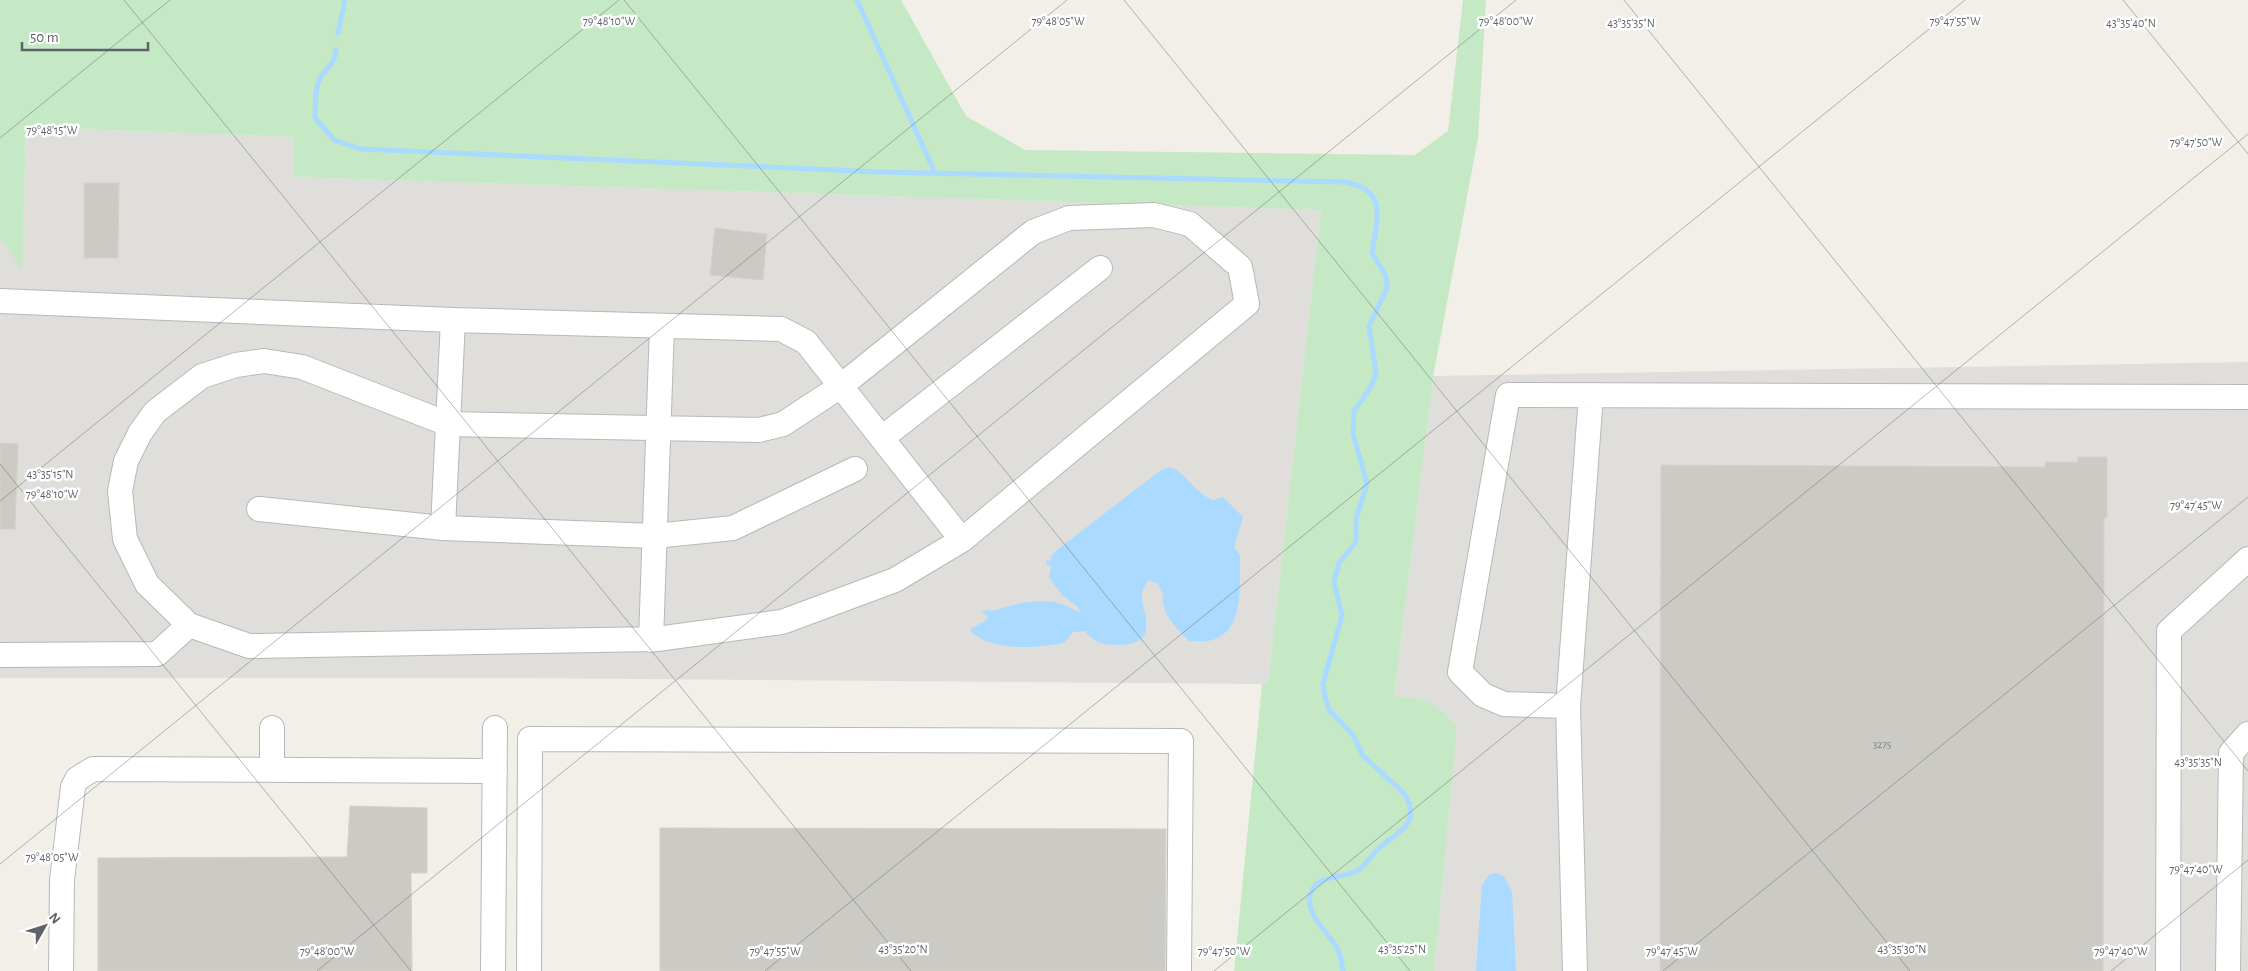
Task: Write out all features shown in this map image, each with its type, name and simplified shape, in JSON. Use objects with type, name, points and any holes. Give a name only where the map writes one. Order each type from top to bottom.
[{"type":"lane","points":[[1154,215],[1190,224],[1240,267],[1247,304],[962,540],[895,580],[782,622],[650,640],[249,646],[189,625],[147,584],[125,539],[120,492],[126,461],[140,433],[155,412],[202,376],[236,365],[264,361],[302,367],[448,424],[659,428],[759,430],[783,424],[841,386],[1033,232],[1069,218],[1154,215]]},
{"type":"lane","points":[[882,438],[1100,268]]},
{"type":"lane","points":[[0,300],[453,320],[781,329],[806,342],[962,540]]},
{"type":"lane","points":[[444,528],[453,320]]},
{"type":"lane","points":[[650,640],[662,326]]},
{"type":"lane","points":[[1568,706],[1504,704],[1483,696],[1460,672],[1508,395],[2248,397]]},
{"type":"lane","points":[[1575,971],[1568,706],[1591,395]]},
{"type":"lane","points":[[259,509],[444,528],[654,536],[733,528],[854,469]]},
{"type":"lane","points":[[2168,971],[2169,631],[2248,559]]},
{"type":"lane","points":[[0,655],[156,654],[189,625]]},
{"type":"lane","points":[[272,728],[272,770]]},
{"type":"lane","points":[[493,971],[495,728]]},
{"type":"lane","points":[[2228,971],[2231,753],[2248,734]]},
{"type":"lane","points":[[529,971],[530,739],[1181,741],[1179,971]]},
{"type":"lane","points":[[61,971],[62,880],[73,787],[77,778],[98,768],[495,771]]},
{"type":"lane","points":[[2230,893],[2248,874]]},
{"type":"shaded area","points":[[26,127],[294,137],[294,177],[1321,210],[1268,684],[514,678],[0,678],[0,241],[6,244],[22,270]]},
{"type":"shaded area","points":[[2248,362],[2248,971],[1434,971],[1457,728],[1394,696],[1433,376]]},
{"type":"green space","points":[[0,0],[901,0],[966,116],[1025,150],[1415,155],[1448,131],[1463,0],[1486,0],[1478,138],[1433,377],[1394,696],[1428,701],[1446,714],[1457,728],[1434,971],[1234,971],[1262,684],[1268,684],[1321,210],[294,177],[294,137],[26,127],[22,272],[6,244],[0,241]]},
{"type":"water","points":[[1170,467],[1181,473],[1200,492],[1213,500],[1223,497],[1243,517],[1234,547],[1240,555],[1238,607],[1235,619],[1229,629],[1220,637],[1208,641],[1189,641],[1166,614],[1163,593],[1158,584],[1148,580],[1142,597],[1146,629],[1141,639],[1130,644],[1115,645],[1102,643],[1095,640],[1085,631],[1073,632],[1064,643],[1016,647],[991,643],[971,632],[970,629],[985,621],[988,617],[982,612],[1025,603],[1055,602],[1080,612],[1078,607],[1062,595],[1049,577],[1051,566],[1047,565],[1046,561],[1051,560],[1051,556],[1057,550],[1161,470]]},
{"type":"water","points":[[1495,873],[1504,876],[1512,891],[1516,971],[1476,971],[1482,885],[1489,875]]},
{"type":"building","points":[[84,183],[119,183],[118,258],[84,258]]},
{"type":"building","points":[[715,228],[767,234],[763,280],[710,275]]},
{"type":"building","points":[[0,443],[18,444],[15,529],[0,529]]},
{"type":"building","points":[[2078,457],[2107,457],[2107,518],[2104,518],[2103,971],[1660,971],[1661,465],[2045,467],[2045,462],[2078,462]]},
{"type":"building","points":[[350,806],[427,808],[427,873],[411,873],[412,971],[98,971],[98,858],[347,857]]},
{"type":"building","points":[[660,828],[1166,829],[1165,971],[660,971]]},
{"type":"waterway","points":[[338,33],[345,0]]},
{"type":"waterway","points":[[857,0],[935,173]]},
{"type":"waterway","points":[[336,50],[332,62],[318,83],[315,118],[334,140],[361,149],[880,172],[1344,182],[1368,191],[1377,207],[1372,253],[1386,276],[1387,288],[1369,326],[1376,373],[1371,387],[1354,411],[1353,434],[1367,483],[1356,519],[1356,542],[1339,563],[1334,582],[1342,615],[1323,684],[1329,710],[1353,735],[1363,756],[1404,793],[1411,813],[1405,827],[1378,849],[1360,869],[1329,878],[1317,884],[1313,889],[1310,896],[1311,909],[1318,923],[1337,948],[1343,971]]}]
